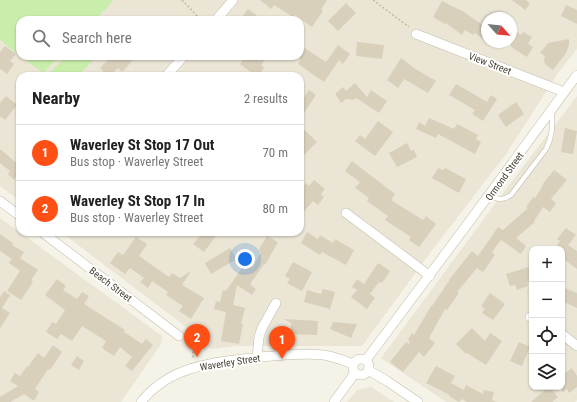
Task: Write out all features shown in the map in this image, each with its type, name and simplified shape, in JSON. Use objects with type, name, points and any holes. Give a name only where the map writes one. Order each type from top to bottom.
[{"type":"street","points":[[219,16],[233,0]]},
{"type":"street","name":"View Street","points":[[416,34],[564,92]]},
{"type":"street","points":[[170,72],[180,60]]},
{"type":"street","name":"Ormond Street","points":[[366,360],[430,276],[577,75]]},
{"type":"street","points":[[0,201],[16,213]]},
{"type":"street","points":[[346,213],[430,276]]},
{"type":"street","name":"Beach Street","points":[[47,236],[179,336]]},
{"type":"street","points":[[257,358],[259,337],[262,328],[276,302]]},
{"type":"street","points":[[565,336],[577,346]]},
{"type":"street","name":"Waverley Street","points":[[141,402],[157,386],[169,378],[210,364],[257,358],[311,354],[332,357],[353,364]]},
{"type":"street","points":[[361,358],[366,360],[369,365],[367,373],[362,375],[355,373],[353,370],[353,364],[356,360],[361,358]]},
{"type":"street","points":[[368,370],[418,402]]},
{"type":"street","points":[[334,402],[355,373]]},
{"type":"lane","points":[[488,196],[502,200],[510,195],[546,149],[552,134],[552,110]]},
{"type":"path","points":[[182,0],[197,16]]},
{"type":"path","points":[[373,0],[407,25],[416,34]]},
{"type":"path","points":[[189,341],[193,348],[192,369]]},
{"type":"shaded area","points":[[114,0],[577,0],[577,49],[558,73],[506,154],[430,253],[362,346],[236,346],[211,349],[194,333],[66,236],[304,236],[304,72],[44,72],[56,60],[304,60],[304,16],[99,16]]},
{"type":"shaded area","points":[[0,40],[16,52],[16,60],[26,60],[42,72],[16,72],[16,198],[0,186]]},
{"type":"shaded area","points":[[577,96],[577,400],[575,402],[446,402],[381,358]]},
{"type":"shaded area","points":[[0,218],[16,230],[16,236],[25,236],[162,336],[161,344],[121,402],[0,402]]},
{"type":"shaded area","points":[[371,387],[394,402],[347,402],[357,390]]},
{"type":"green space","points":[[0,0],[114,0],[99,16],[16,16],[16,53],[0,40]]},
{"type":"green space","points":[[25,60],[56,60],[44,72],[42,72]]},
{"type":"green space","points":[[62,60],[93,60],[82,72],[51,72]]},
{"type":"building","points":[[260,0],[327,0],[321,10],[323,11],[312,27],[304,21],[304,16],[291,16],[274,5],[271,9]]},
{"type":"building","points":[[512,0],[526,0],[530,4],[525,10]]},
{"type":"building","points":[[442,1],[464,12],[481,24],[481,38],[475,33],[473,35],[465,30],[462,35],[446,23],[445,24],[433,17]]},
{"type":"building","points":[[346,3],[356,13],[338,31],[328,21]]},
{"type":"building","points":[[566,5],[577,10],[577,24],[561,16]]},
{"type":"building","points":[[248,9],[258,16],[243,16]]},
{"type":"building","points":[[517,32],[521,35],[523,32],[532,37],[528,44],[533,47],[527,57],[513,48],[517,48]]},
{"type":"building","points":[[569,39],[569,45],[566,53],[553,70],[546,65],[544,62],[545,56],[540,53],[548,43]]},
{"type":"building","points":[[357,42],[384,45],[382,59],[356,56]]},
{"type":"building","points":[[338,45],[350,54],[343,64],[339,60],[324,82],[298,64],[300,60],[304,60],[304,48],[326,62]]},
{"type":"building","points":[[5,46],[16,54],[10,61],[14,64],[7,74],[0,69],[0,52]]},
{"type":"building","points":[[401,58],[412,67],[436,81],[428,93],[404,79],[398,88],[387,80]]},
{"type":"building","points":[[108,60],[132,61],[122,72],[118,68],[114,72],[104,72],[100,68]]},
{"type":"building","points":[[243,60],[265,60],[261,65],[264,68],[261,72],[251,72],[240,64]]},
{"type":"building","points":[[355,83],[367,97],[371,90],[387,101],[379,113],[356,98],[354,100],[346,99],[341,103],[336,93],[343,87],[346,91]]},
{"type":"building","points":[[456,84],[487,102],[491,95],[497,99],[483,121],[472,114],[475,110],[449,95]]},
{"type":"building","points":[[309,90],[316,95],[304,113],[304,97]]},
{"type":"building","points":[[6,96],[16,104],[5,120],[0,116],[0,103]]},
{"type":"building","points":[[516,102],[524,114],[506,127],[498,115]]},
{"type":"building","points":[[429,118],[454,129],[457,124],[478,135],[476,139],[481,142],[475,154],[438,134],[436,138],[416,129],[419,122],[425,126]]},
{"type":"building","points":[[378,121],[393,132],[375,156],[355,141],[360,135],[365,139]]},
{"type":"building","points":[[565,128],[577,131],[573,154],[561,152]]},
{"type":"building","points":[[305,130],[317,142],[304,155]]},
{"type":"building","points":[[407,143],[411,151],[414,150],[417,157],[397,167],[389,153]]},
{"type":"building","points":[[0,149],[16,163],[16,177],[14,180],[8,174],[10,171],[0,163]]},
{"type":"building","points":[[352,161],[395,194],[391,200],[423,220],[426,216],[436,224],[419,247],[409,240],[411,237],[385,220],[388,216],[367,201],[369,198],[355,188],[360,182],[345,171]]},
{"type":"building","points":[[438,168],[443,170],[445,168],[466,179],[459,193],[432,178]]},
{"type":"building","points":[[554,170],[567,180],[551,199],[556,203],[550,212],[543,207],[534,221],[535,222],[516,238],[526,246],[521,254],[501,240],[492,252],[495,255],[483,272],[477,268],[457,292],[459,293],[447,310],[445,309],[429,338],[435,343],[424,357],[419,352],[403,372],[390,362],[406,342],[409,344],[410,342],[408,340],[412,333],[414,335],[431,306],[472,251],[478,256],[498,227],[503,230],[528,208],[526,207],[533,197],[535,198],[542,185]]},
{"type":"building","points":[[314,180],[325,189],[321,194],[324,197],[318,205],[313,201],[304,211],[304,185],[306,183],[309,186]]},
{"type":"building","points":[[566,228],[576,235],[568,245],[577,251],[577,269],[565,260],[565,246],[557,246],[560,241],[557,239]]},
{"type":"building","points":[[307,232],[318,239],[320,235],[333,243],[335,239],[354,250],[346,265],[322,252],[320,255],[301,243]]},
{"type":"building","points":[[0,234],[13,243],[12,245],[24,252],[20,258],[38,270],[31,280],[33,282],[21,300],[7,291],[20,271],[9,263],[12,259],[0,251]]},
{"type":"building","points":[[200,236],[216,236],[204,252],[193,244]]},
{"type":"building","points":[[267,236],[278,242],[265,265],[264,264],[250,284],[256,289],[252,295],[237,285],[233,305],[245,308],[241,324],[243,324],[239,344],[221,341],[226,312],[214,309],[216,301],[220,302],[223,290],[226,291],[246,262],[253,267],[261,252],[258,251]]},
{"type":"building","points":[[136,237],[147,244],[139,256],[169,277],[172,273],[180,278],[191,271],[182,285],[204,298],[191,319],[179,311],[183,306],[166,295],[168,292],[152,281],[148,288],[140,282],[144,278],[130,268],[125,274],[110,263],[118,252],[123,255]]},
{"type":"building","points":[[230,248],[237,259],[211,274],[205,263]]},
{"type":"building","points":[[293,262],[312,272],[302,291],[287,283],[290,279],[285,276]]},
{"type":"building","points":[[378,263],[390,271],[382,283],[379,282],[370,294],[375,298],[367,309],[351,297],[357,290],[352,287],[357,279],[364,284]]},
{"type":"building","points":[[529,267],[529,281],[527,282],[528,286],[517,290],[515,285],[510,286],[506,274]]},
{"type":"building","points":[[57,279],[66,286],[63,290],[77,299],[82,292],[89,296],[84,304],[125,330],[124,332],[142,344],[146,339],[153,345],[132,371],[125,366],[132,357],[120,347],[114,356],[102,348],[106,341],[82,326],[72,341],[61,334],[57,339],[46,332],[52,322],[56,324],[65,310],[45,295]]},
{"type":"building","points":[[565,288],[577,293],[577,308],[565,302]]},
{"type":"building","points":[[323,289],[335,292],[330,309],[304,302],[307,290],[321,294]]},
{"type":"building","points":[[4,291],[10,295],[2,308],[10,313],[0,328],[0,297]]},
{"type":"building","points":[[490,293],[505,304],[493,320],[482,313],[485,309],[481,306]]},
{"type":"building","points":[[284,319],[318,321],[317,335],[290,334],[291,323]]},
{"type":"building","points":[[333,322],[357,324],[351,338],[330,329]]},
{"type":"building","points":[[472,328],[485,341],[490,333],[502,341],[486,365],[467,353],[466,354],[456,344]]},
{"type":"building","points":[[519,342],[529,347],[522,366],[510,361]]},
{"type":"building","points":[[53,345],[62,352],[50,370],[48,369],[35,389],[39,392],[34,401],[24,394],[10,402],[0,402],[0,397],[18,386],[10,381],[15,373],[20,376],[38,353],[44,358]]},
{"type":"building","points":[[77,356],[84,361],[79,370],[71,365]]},
{"type":"building","points":[[436,366],[455,376],[451,383],[464,390],[466,385],[483,394],[483,390],[494,392],[492,400],[497,402],[467,402],[462,399],[459,402],[449,396],[450,395],[426,383]]},
{"type":"building","points":[[572,368],[577,376],[577,387],[569,393],[567,389],[562,393],[562,390],[565,390],[565,373]]},
{"type":"building","points":[[545,390],[552,390],[558,397],[552,402],[531,402]]},
{"type":"place","name":"Waverley St Stop 17 In","points":[[197,357]]},
{"type":"place","name":"Waverley St Stop 17 Out","points":[[282,359]]}]
